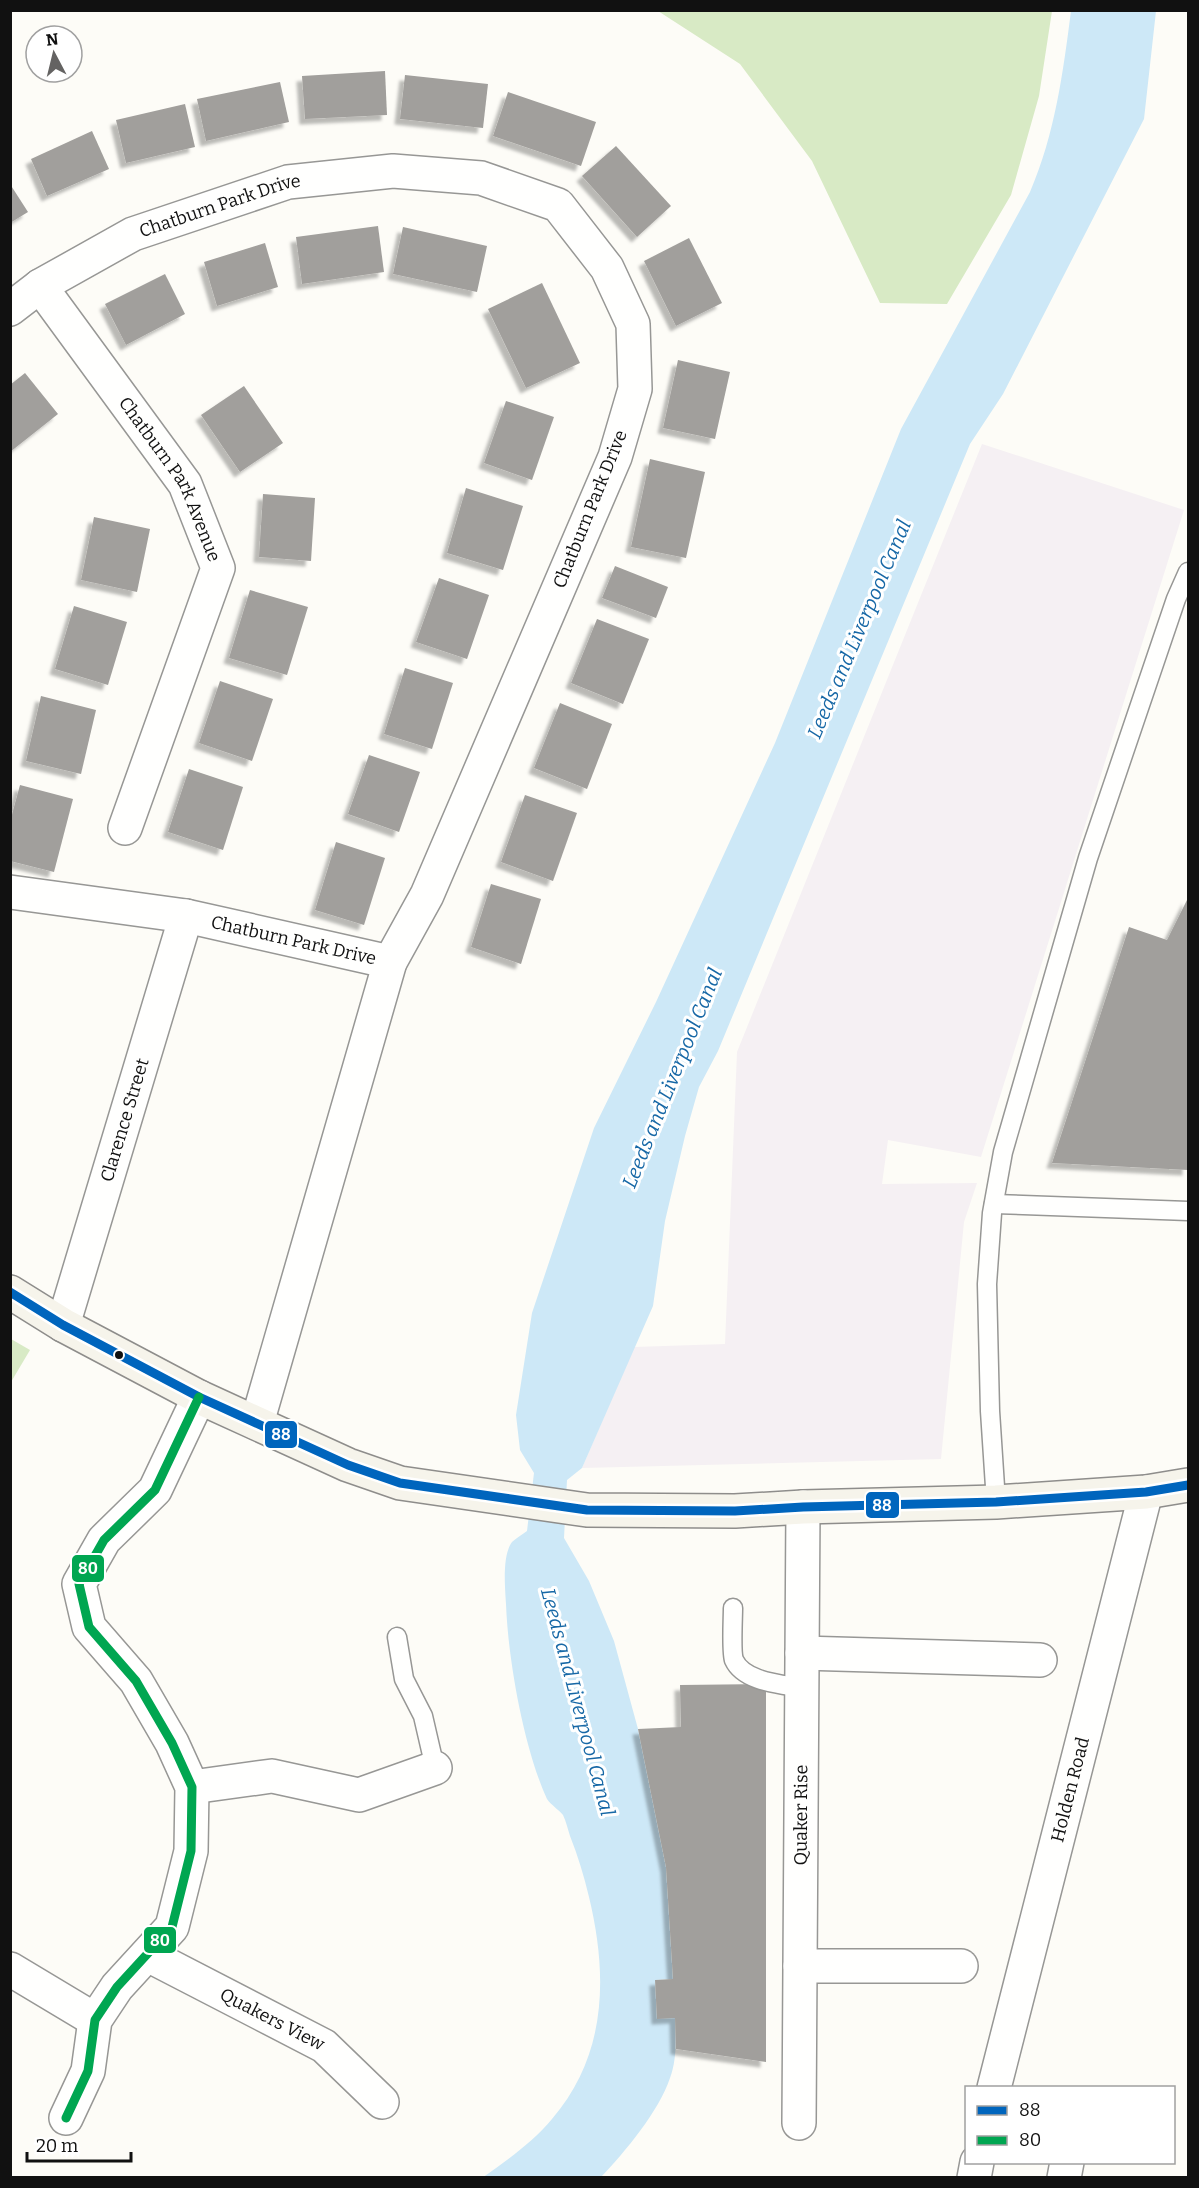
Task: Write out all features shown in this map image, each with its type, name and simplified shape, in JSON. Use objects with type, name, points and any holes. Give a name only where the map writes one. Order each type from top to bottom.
[{"type":"main road","points":[[10,1292],[63,1324],[199,1397],[348,1465],[400,1483],[587,1510],[735,1511],[803,1506],[996,1502],[1146,1492],[1188,1485]]},
{"type":"street","name":"Chatburn Park Drive","points":[[10,309],[40,286],[133,234],[288,182],[393,171],[481,178],[558,205],[606,268],[633,324],[635,389],[615,457],[427,895],[390,962],[186,916],[10,892]]},
{"type":"street","name":"Chatburn Park Avenue","points":[[40,286],[185,484],[218,568],[125,828]]},
{"type":"street","name":"Clarence Street","points":[[63,1324],[186,916]]},
{"type":"street","points":[[257,1423],[390,962]]},
{"type":"street","points":[[66,2118],[88,2071],[94,2020],[117,1987],[172,1927],[191,1851],[192,1787],[172,1743],[136,1681],[89,1627],[79,1584],[104,1540],[155,1490],[199,1397]]},
{"type":"street","name":"Holden Road","points":[[995,2086],[1146,1492]]},
{"type":"street","name":"Quaker Rise","points":[[799,2123],[803,1506]]},
{"type":"street","points":[[802,1653],[1040,1660]]},
{"type":"street","points":[[192,1787],[272,1776],[359,1795],[435,1768]]},
{"type":"street","name":"Quakers View","points":[[148,1954],[324,2046],[382,2102]]},
{"type":"street","points":[[800,1966],[961,1966]]},
{"type":"street","points":[[10,1969],[94,2020]]},
{"type":"lane","points":[[996,1502],[990,1411],[987,1284],[994,1204],[1003,1152],[1088,858],[1176,599],[1188,572]]},
{"type":"lane","points":[[994,1204],[1188,1211]]},
{"type":"lane","points":[[733,1608],[733,1659],[745,1674],[778,1684],[802,1688]]},
{"type":"lane","points":[[397,1637],[404,1679],[423,1716],[435,1768]]},
{"type":"shaded area","points":[[982,444],[1184,510],[981,1157],[888,1140],[882,1184],[977,1183],[964,1222],[941,1459],[582,1468],[634,1347],[725,1344],[737,1052]]},
{"type":"green space","points":[[658,11],[1052,11],[1039,96],[1011,195],[947,304],[880,303],[812,161],[740,64]]},
{"type":"green space","points":[[11,1339],[30,1350],[11,1382]]},
{"type":"water","name":"Leeds and Liverpool Canal","points":[[1071,11],[1156,11],[1144,119],[1003,394],[970,444],[718,1051],[699,1087],[665,1221],[653,1306],[582,1468],[567,1480],[564,1538],[589,1581],[614,1641],[638,1729],[666,1867],[673,1979],[655,1980],[657,2018],[675,2018],[676,2048],[672,2071],[665,2091],[650,2117],[601,2177],[482,2178],[536,2136],[570,2094],[584,2068],[593,2041],[600,1985],[599,1956],[587,1889],[564,1817],[547,1799],[531,1755],[519,1704],[507,1626],[505,1563],[512,1542],[527,1531],[534,1473],[520,1450],[516,1415],[532,1313],[594,1128],[656,1002],[775,743],[901,429],[1030,192],[1052,126]]},
{"type":"building","points":[[385,71],[387,115],[305,119],[302,76]]},
{"type":"building","points":[[405,75],[488,84],[483,128],[400,119]]},
{"type":"building","points":[[280,82],[289,122],[206,141],[197,99]]},
{"type":"building","points":[[508,92],[596,122],[581,166],[493,136]]},
{"type":"building","points":[[185,104],[195,147],[126,163],[116,120]]},
{"type":"building","points":[[92,131],[109,169],[47,196],[31,159]]},
{"type":"building","points":[[616,146],[671,206],[637,237],[582,176]]},
{"type":"building","points":[[10,184],[28,212],[10,223]]},
{"type":"building","points":[[378,226],[384,272],[302,284],[296,237]]},
{"type":"building","points":[[403,227],[487,246],[477,292],[393,274]]},
{"type":"building","points":[[689,238],[722,303],[676,326],[644,261]]},
{"type":"building","points":[[265,243],[278,287],[217,306],[204,262]]},
{"type":"building","points":[[165,274],[185,314],[126,345],[105,304]]},
{"type":"building","points":[[542,283],[580,363],[526,388],[488,309]]},
{"type":"building","points":[[678,360],[730,372],[715,439],[663,428]]},
{"type":"building","points":[[25,373],[58,414],[10,452],[10,385]]},
{"type":"building","points":[[244,386],[283,443],[240,472],[201,415]]},
{"type":"building","points":[[506,401],[554,417],[532,480],[484,463]]},
{"type":"building","points":[[650,459],[705,472],[686,558],[631,547]]},
{"type":"building","points":[[466,488],[523,506],[503,570],[447,553]]},
{"type":"building","points":[[263,494],[315,498],[311,561],[259,557]]},
{"type":"building","points":[[94,517],[150,529],[137,592],[81,580]]},
{"type":"building","points":[[615,566],[668,587],[656,618],[602,598]]},
{"type":"building","points":[[439,578],[489,595],[467,659],[416,642]]},
{"type":"building","points":[[250,590],[308,607],[287,675],[229,658]]},
{"type":"building","points":[[74,606],[127,622],[108,685],[55,669]]},
{"type":"building","points":[[597,619],[649,639],[623,704],[571,683]]},
{"type":"building","points":[[405,668],[453,683],[432,749],[384,734]]},
{"type":"building","points":[[220,681],[273,699],[252,761],[199,743]]},
{"type":"building","points":[[41,696],[96,710],[81,774],[26,761]]},
{"type":"building","points":[[560,703],[612,724],[587,789],[534,768]]},
{"type":"building","points":[[369,755],[420,772],[399,832],[348,814]]},
{"type":"building","points":[[189,769],[243,787],[223,850],[168,832]]},
{"type":"building","points":[[20,785],[73,799],[54,872],[10,861],[10,822]]},
{"type":"building","points":[[525,795],[577,813],[553,881],[501,862]]},
{"type":"building","points":[[336,842],[385,858],[364,925],[315,910]]},
{"type":"building","points":[[491,884],[541,899],[521,964],[471,947]]},
{"type":"building","points":[[1188,898],[1188,1170],[1052,1163],[1129,927],[1167,940]]},
{"type":"building","points":[[766,1684],[766,2062],[676,2049],[675,2018],[657,2019],[655,1980],[673,1979],[666,1867],[638,1729],[681,1727],[680,1685]]},
{"type":"transit line","name":"88","points":[[10,1292],[63,1325],[199,1397],[348,1465],[400,1483],[587,1510],[735,1511],[996,1502],[1146,1492],[1188,1485]]},
{"type":"transit line","name":"80","points":[[66,2118],[88,2071],[95,2020],[117,1987],[172,1927],[191,1851],[192,1787],[172,1743],[136,1681],[89,1627],[79,1584],[104,1540],[155,1490],[199,1397]]}]
